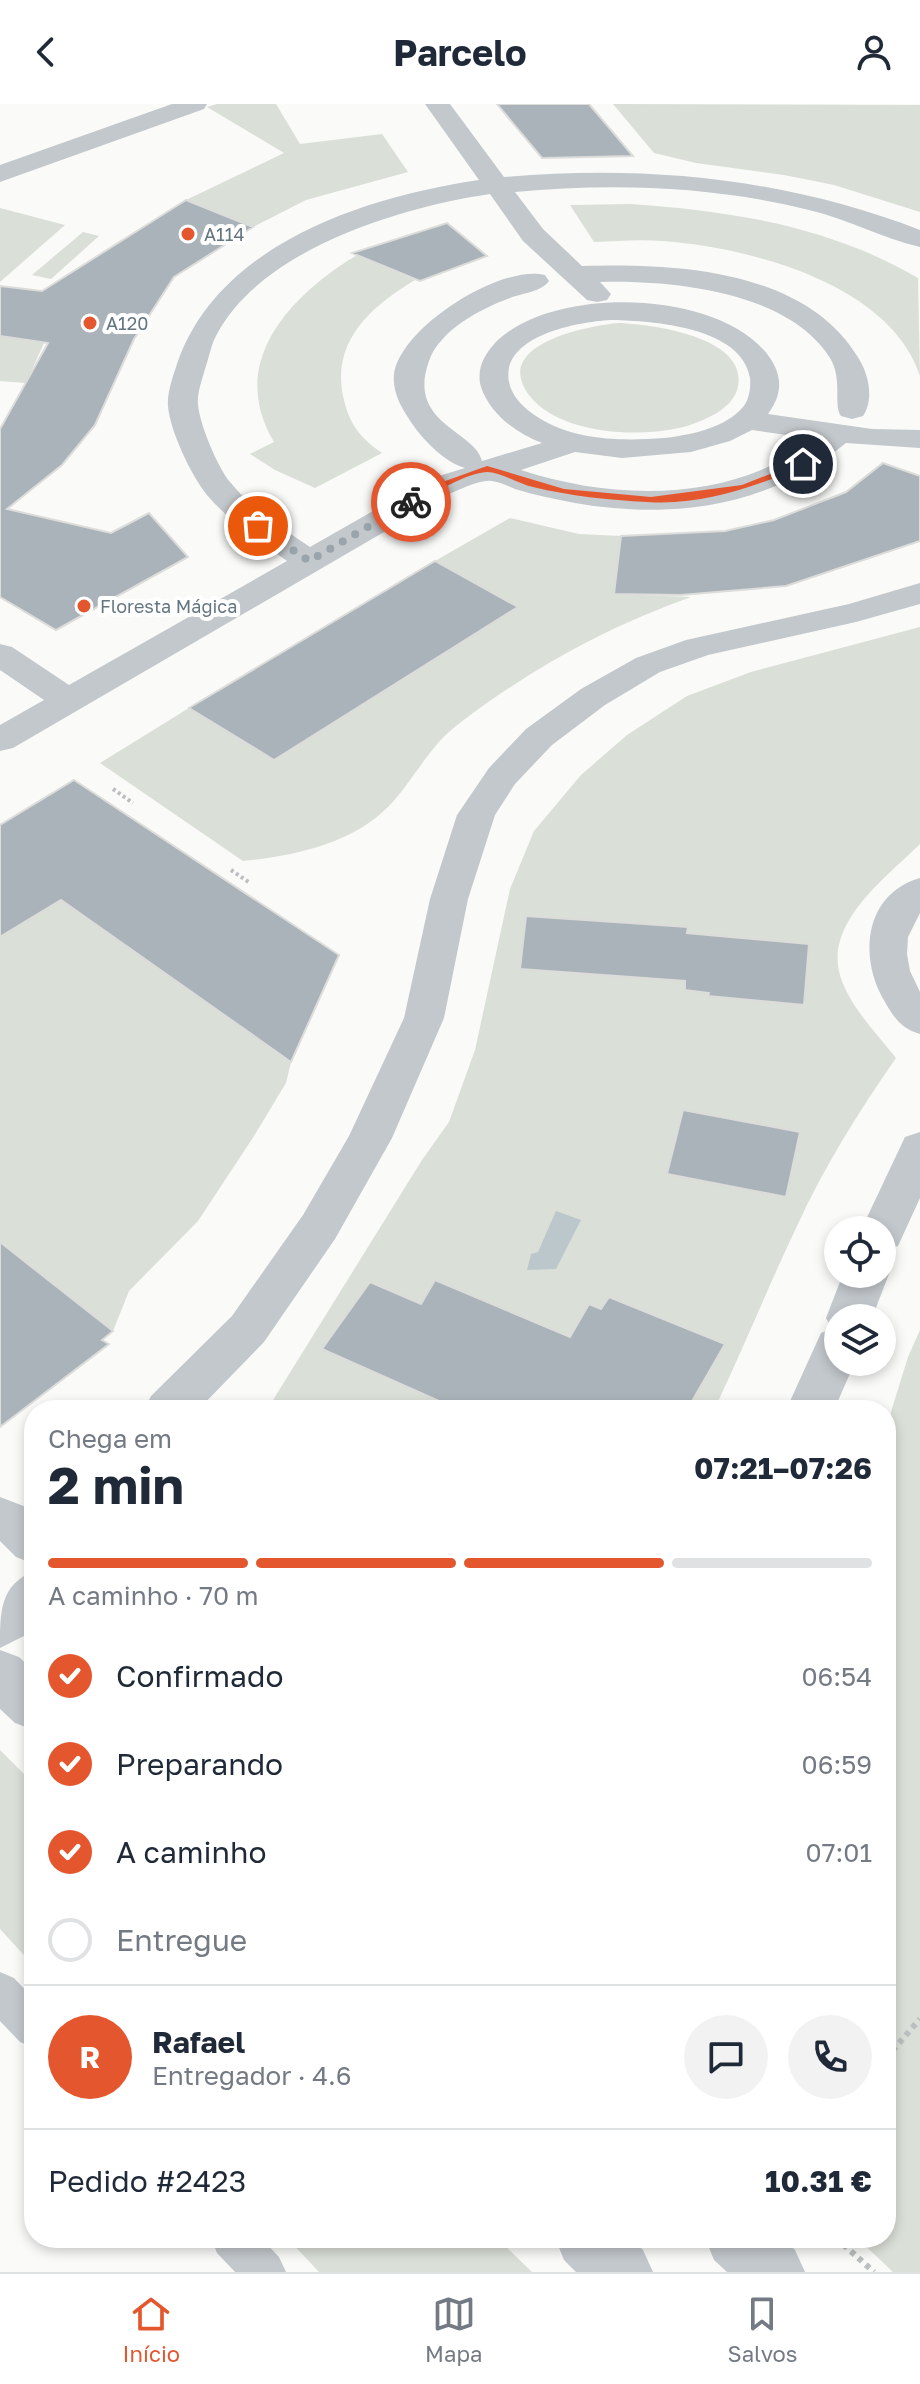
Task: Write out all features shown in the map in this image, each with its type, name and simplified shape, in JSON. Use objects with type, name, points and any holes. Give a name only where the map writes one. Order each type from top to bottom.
[{"type":"street","points":[[0,174],[195,104]]},
{"type":"street","points":[[437,104],[533,235],[613,311]]},
{"type":"street","points":[[309,561],[258,526],[210,477],[183,407],[192,352],[219,307],[269,263],[333,229],[436,196],[496,185],[612,178],[711,184],[839,208],[920,239]]},
{"type":"street","points":[[533,235],[535,281],[558,319]]},
{"type":"street","points":[[577,274],[650,273],[704,280],[752,294],[793,312],[825,335],[844,357],[854,381],[815,405],[746,420],[707,440],[667,448],[623,449],[575,442],[542,431],[512,413],[496,392],[493,370],[503,349],[526,332],[558,319],[613,311],[652,312],[688,319],[721,331],[746,347],[762,366],[815,405],[872,438],[920,438]]},
{"type":"street","points":[[535,281],[475,300],[450,315],[427,334],[411,361],[409,387],[416,411],[438,437],[478,464],[542,487],[586,496],[651,500],[717,494],[775,478],[814,457],[815,405]]},
{"type":"street","points":[[746,420],[759,406],[815,405]]},
{"type":"street","points":[[478,464],[512,413]]},
{"type":"street","points":[[0,740],[478,464],[575,442]]},
{"type":"street","points":[[178,1400],[248,1329],[319,1227],[370,1138],[424,1018],[449,899],[476,815],[502,776],[539,737],[593,697],[648,665],[698,647],[856,612],[920,593]]},
{"type":"street","points":[[0,654],[68,700]]},
{"type":"street","points":[[920,891],[905,902],[888,932],[887,966],[902,1001],[920,1020]]},
{"type":"street","points":[[890,1216],[920,1148]]},
{"type":"street","points":[[814,1400],[825,1376]]},
{"type":"street","points":[[0,1625],[24,1607]]},
{"type":"street","points":[[0,1674],[24,1697]]},
{"type":"street","points":[[596,2248],[621,2272]]},
{"type":"street","points":[[747,2248],[773,2272]]},
{"type":"lane","points":[[0,1992],[24,2017]]},
{"type":"lane","points":[[241,2248],[264,2272]]},
{"type":"path","points":[[113,789],[133,803]]},
{"type":"path","points":[[231,870],[250,883]]},
{"type":"path","points":[[896,2047],[920,2019]]},
{"type":"path","points":[[847,2248],[874,2272]]},
{"type":"shaded area","points":[[217,104],[276,104],[300,144],[382,134],[408,172],[306,200],[253,227],[186,200],[284,153],[207,107]]},
{"type":"shaded area","points":[[613,104],[920,105],[920,212],[834,185],[696,163],[654,153]]},
{"type":"shaded area","points":[[630,204],[706,211],[779,224],[850,245],[918,278],[920,376],[904,344],[879,317],[848,294],[812,276],[773,262],[696,245],[645,240],[594,242],[570,205]]},
{"type":"shaded area","points":[[0,208],[65,225],[0,282]]},
{"type":"shaded area","points":[[83,232],[99,236],[51,279],[32,275]]},
{"type":"shaded area","points":[[357,255],[415,280],[368,316],[347,346],[342,364],[341,383],[351,420],[364,438],[382,453],[315,488],[275,470],[250,454],[274,442],[261,413],[257,385],[262,358],[273,334],[289,311],[309,290]]},
{"type":"shaded area","points":[[618,323],[674,331],[715,346],[730,357],[738,372],[737,390],[730,403],[690,425],[651,432],[628,432],[605,431],[561,419],[543,409],[529,395],[521,377],[523,363],[533,351],[567,334]]},
{"type":"shaded area","points":[[0,336],[44,343],[26,383],[0,381]]},
{"type":"shaded area","points":[[510,518],[579,534],[621,536],[614,594],[691,597],[598,636],[511,687],[446,735],[398,796],[374,819],[358,830],[321,846],[282,856],[243,861],[100,763],[189,708],[275,760],[518,607],[435,561]]},
{"type":"shaded area","points":[[920,627],[920,844],[860,904],[840,941],[838,960],[842,981],[852,1002],[896,1058],[819,1182],[718,1400],[273,1400],[422,1160],[449,1122],[475,1050],[510,889],[534,831],[581,775],[627,735],[687,696],[751,672]]},
{"type":"shaded area","points":[[60,899],[291,1062],[286,1083],[198,1221],[129,1291],[113,1331],[0,1241],[0,937]]},
{"type":"shaded area","points":[[556,1211],[581,1220],[556,1269],[527,1270],[531,1254],[538,1252]]},
{"type":"shaded area","points":[[920,1330],[920,2272],[893,2272],[868,2248],[896,2248],[895,1400]]},
{"type":"shaded area","points":[[0,1750],[24,1774],[24,1955],[0,1929]]},
{"type":"shaded area","points":[[296,2248],[507,2248],[532,2272],[319,2272]]},
{"type":"building","points":[[497,104],[589,104],[633,156],[542,158]]},
{"type":"building","points":[[186,200],[253,227],[174,277],[134,339],[95,425],[62,465],[7,509],[111,533],[149,513],[188,557],[56,630],[0,597],[0,429],[48,343],[0,336],[0,286],[42,291]]},
{"type":"building","points":[[447,223],[487,256],[420,281],[352,253]]},
{"type":"building","points":[[883,463],[920,476],[920,541],[786,586],[681,595],[614,594],[621,536],[725,531],[774,520],[846,492]]},
{"type":"building","points":[[435,561],[518,607],[274,760],[189,708]]},
{"type":"building","points":[[74,780],[339,955],[291,1062],[61,900],[0,937],[0,825]]},
{"type":"building","points":[[526,916],[688,927],[687,933],[809,944],[804,1005],[708,996],[709,993],[685,990],[685,981],[520,969]]},
{"type":"building","points":[[683,1110],[800,1132],[786,1197],[667,1174]]},
{"type":"building","points":[[0,1242],[113,1331],[102,1340],[109,1344],[35,1400],[24,1400],[24,1409],[0,1427]]},
{"type":"building","points":[[435,1280],[570,1337],[589,1304],[601,1309],[609,1297],[725,1344],[693,1400],[437,1400],[322,1349],[370,1282],[421,1304]]},
{"type":"way so far","points":[[258,526],[309,561],[411,502]]},
{"type":"place","name":"A114","points":[[188,234]]},
{"type":"place","name":"A120","points":[[90,323]]},
{"type":"place","name":"Floresta Mágica","points":[[84,606]]},
{"type":"route","points":[[411,502],[440,486],[487,469],[512,479],[564,492],[651,500],[717,494],[775,478],[803,464]]}]
